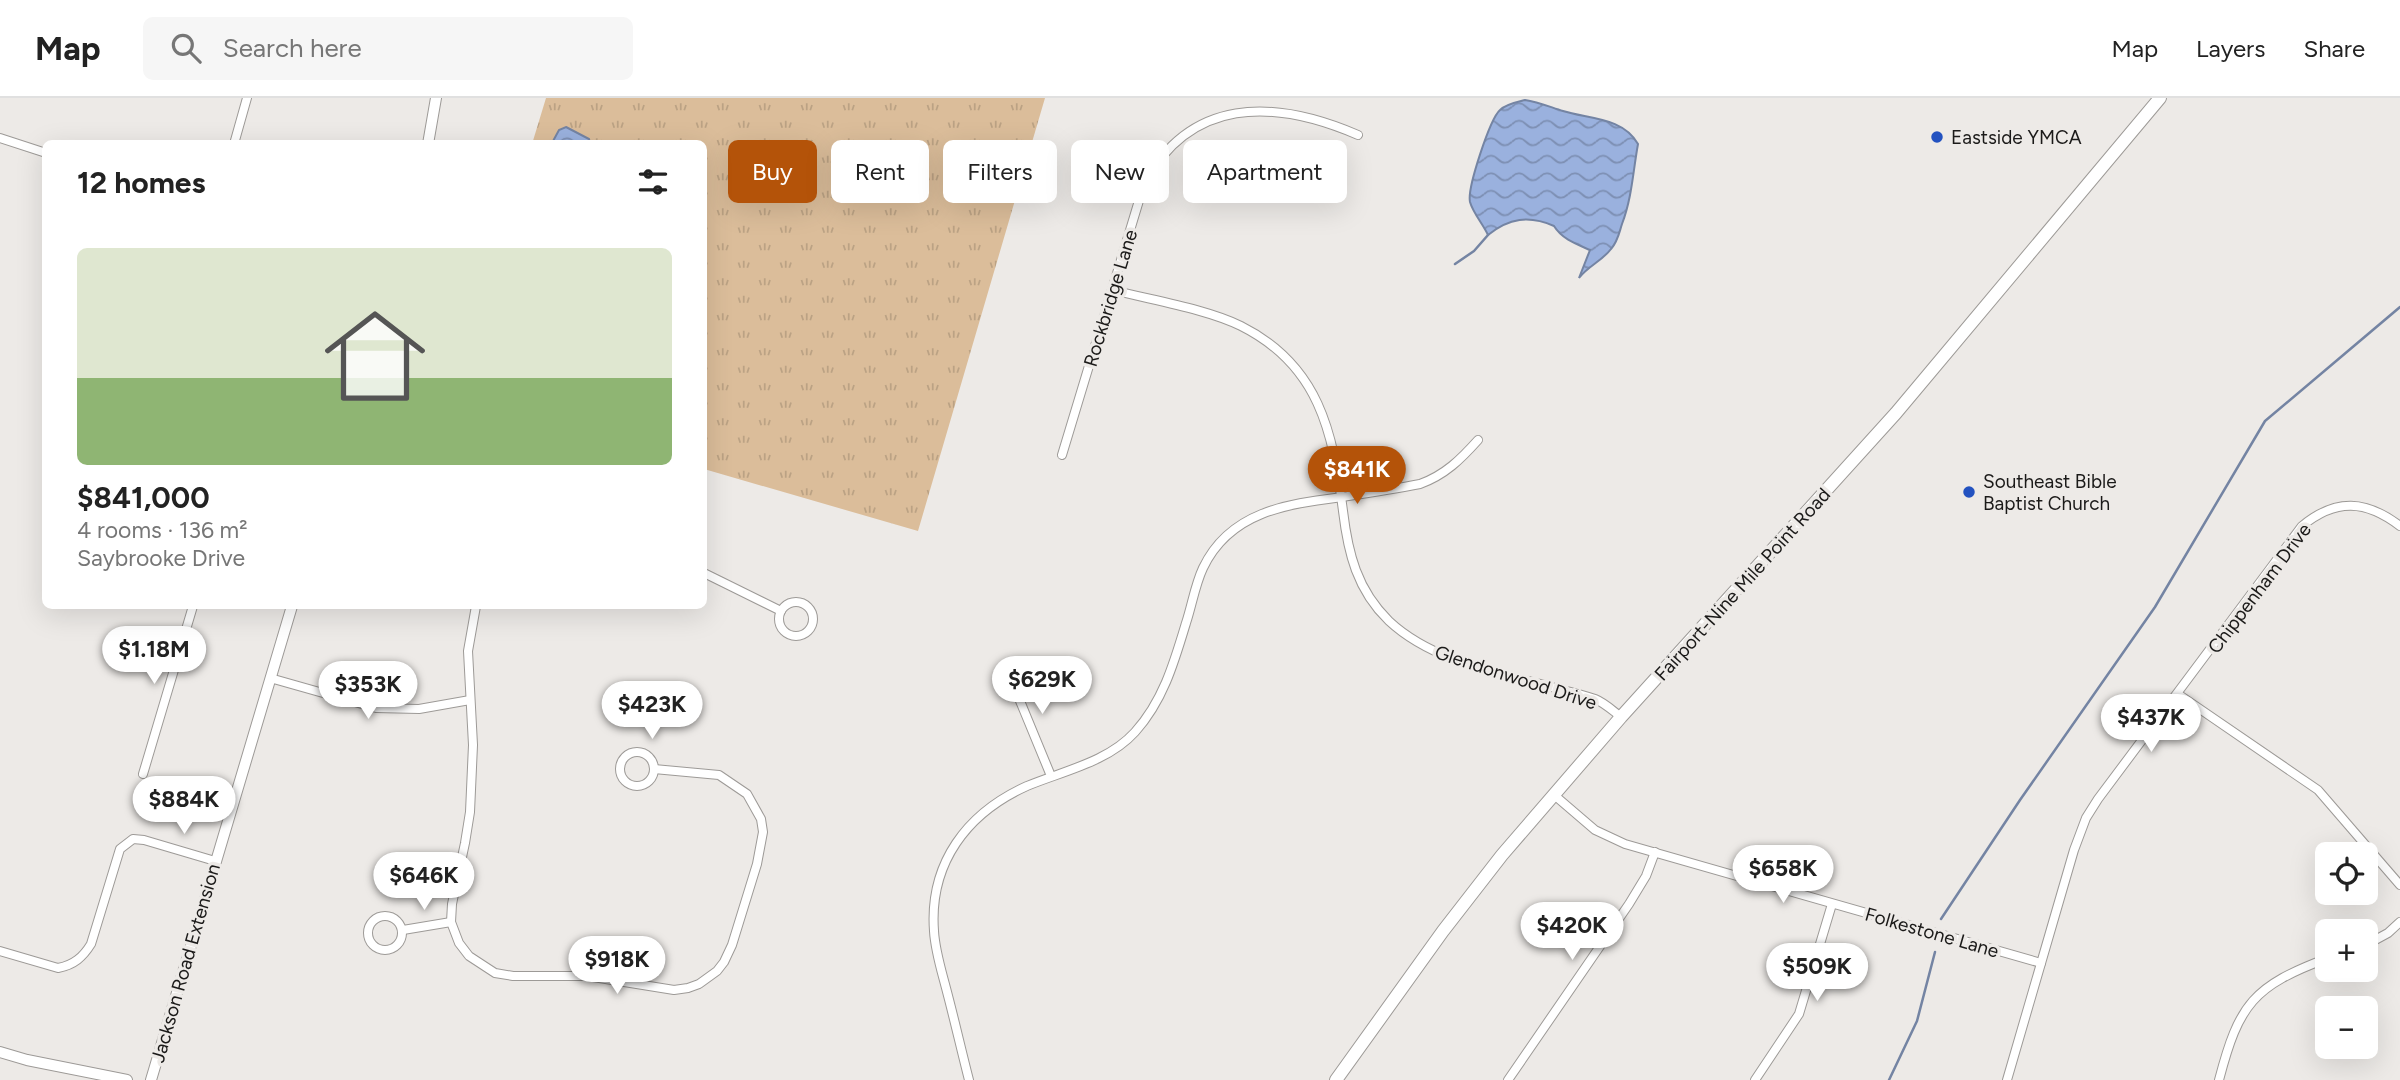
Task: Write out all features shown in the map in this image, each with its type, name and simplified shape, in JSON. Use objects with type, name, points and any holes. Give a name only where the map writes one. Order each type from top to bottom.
[{"type":"main road","name":"Fairport-Nine Mile Point Road","points":[[1336,1080],[1443,930],[1553,794],[1896,412],[2160,98]]},
{"type":"street","points":[[235,140],[247,98]]},
{"type":"street","points":[[429,140],[436,98]]},
{"type":"street","name":"Rockbridge Lane","points":[[1062,454],[1144,184],[1160,154],[1185,127],[1221,109],[1252,104],[1306,113],[1358,135]]},
{"type":"street","points":[[0,138],[42,152]]},
{"type":"street","name":"Glendonwood Drive","points":[[1114,290],[1239,325],[1262,338],[1300,373],[1315,396],[1336,454],[1350,556],[1358,579],[1387,619],[1407,636],[1430,650],[1454,659],[1595,699],[1621,717]]},
{"type":"street","points":[[969,1080],[934,933],[933,908],[944,865],[968,826],[1003,798],[1105,755],[1134,734],[1165,688],[1203,568],[1215,549],[1230,533],[1270,509],[1420,484],[1439,477],[1459,462],[1478,440]]},
{"type":"street","name":"Chippenham Drive","points":[[2007,1080],[2074,850],[2086,818],[2302,526],[2329,509],[2357,506],[2384,514],[2400,526]]},
{"type":"street","points":[[707,574],[781,611]]},
{"type":"street","points":[[790,603],[807,606],[813,616],[811,627],[803,635],[788,634],[780,626],[781,611],[790,603]]},
{"type":"street","points":[[143,774],[192,609]]},
{"type":"street","name":"Jackson Road Extension","points":[[151,1080],[291,609]]},
{"type":"street","points":[[475,609],[468,650],[473,746],[470,812],[451,922],[459,943],[469,956],[495,973],[513,976],[587,976],[674,990],[688,988],[708,978],[724,962],[732,946],[761,849],[761,819],[747,794],[719,775],[654,769]]},
{"type":"street","points":[[1006,667],[1051,776]]},
{"type":"street","points":[[270,678],[376,708],[419,709],[470,700]]},
{"type":"street","points":[[2178,694],[2318,790],[2400,885]]},
{"type":"street","points":[[637,751],[651,759],[654,769],[650,780],[640,785],[629,784],[624,780],[620,764],[626,755],[637,751]]},
{"type":"street","name":"Folkestone Lane","points":[[1553,794],[1605,836],[1625,844],[2041,963]]},
{"type":"street","points":[[0,951],[58,968],[66,967],[83,957],[91,944],[120,849],[133,839],[144,839],[215,861]]},
{"type":"street","points":[[1508,1080],[1629,904],[1646,876],[1655,852]]},
{"type":"street","points":[[1755,1080],[1799,1014],[1832,904]]},
{"type":"street","points":[[383,916],[398,921],[402,930],[400,942],[391,949],[374,946],[368,936],[373,921],[383,916]]},
{"type":"street","points":[[402,930],[451,922]]},
{"type":"street","points":[[2378,938],[2400,922]]},
{"type":"street","points":[[2219,1080],[2236,1025],[2260,992],[2287,974],[2315,963]]},
{"type":"street","points":[[0,1052],[127,1080]]},
{"type":"green space","points":[[546,98],[1045,98],[1033,140],[943,140],[943,203],[1014,203],[918,531],[707,470],[707,140],[533,140]]},
{"type":"water","points":[[1525,100],[1604,120],[1623,129],[1638,144],[1628,204],[1617,240],[1607,253],[1579,278],[1590,250],[1565,238],[1554,226],[1536,220],[1512,222],[1488,235],[1470,202],[1485,139],[1496,116],[1505,106]]},
{"type":"water","points":[[566,127],[589,140],[554,140],[559,130]]},
{"type":"waterway","points":[[1455,264],[1474,251],[1488,235]]},
{"type":"waterway","points":[[1941,919],[2020,800],[2155,607],[2265,421],[2400,307]]},
{"type":"waterway","points":[[1889,1080],[1917,1021],[1935,952]]},
{"type":"place","name":"Eastside YMCA","points":[[1937,137]]},
{"type":"place","name":"Southeast Bible Baptist Church","points":[[1969,492]]}]
